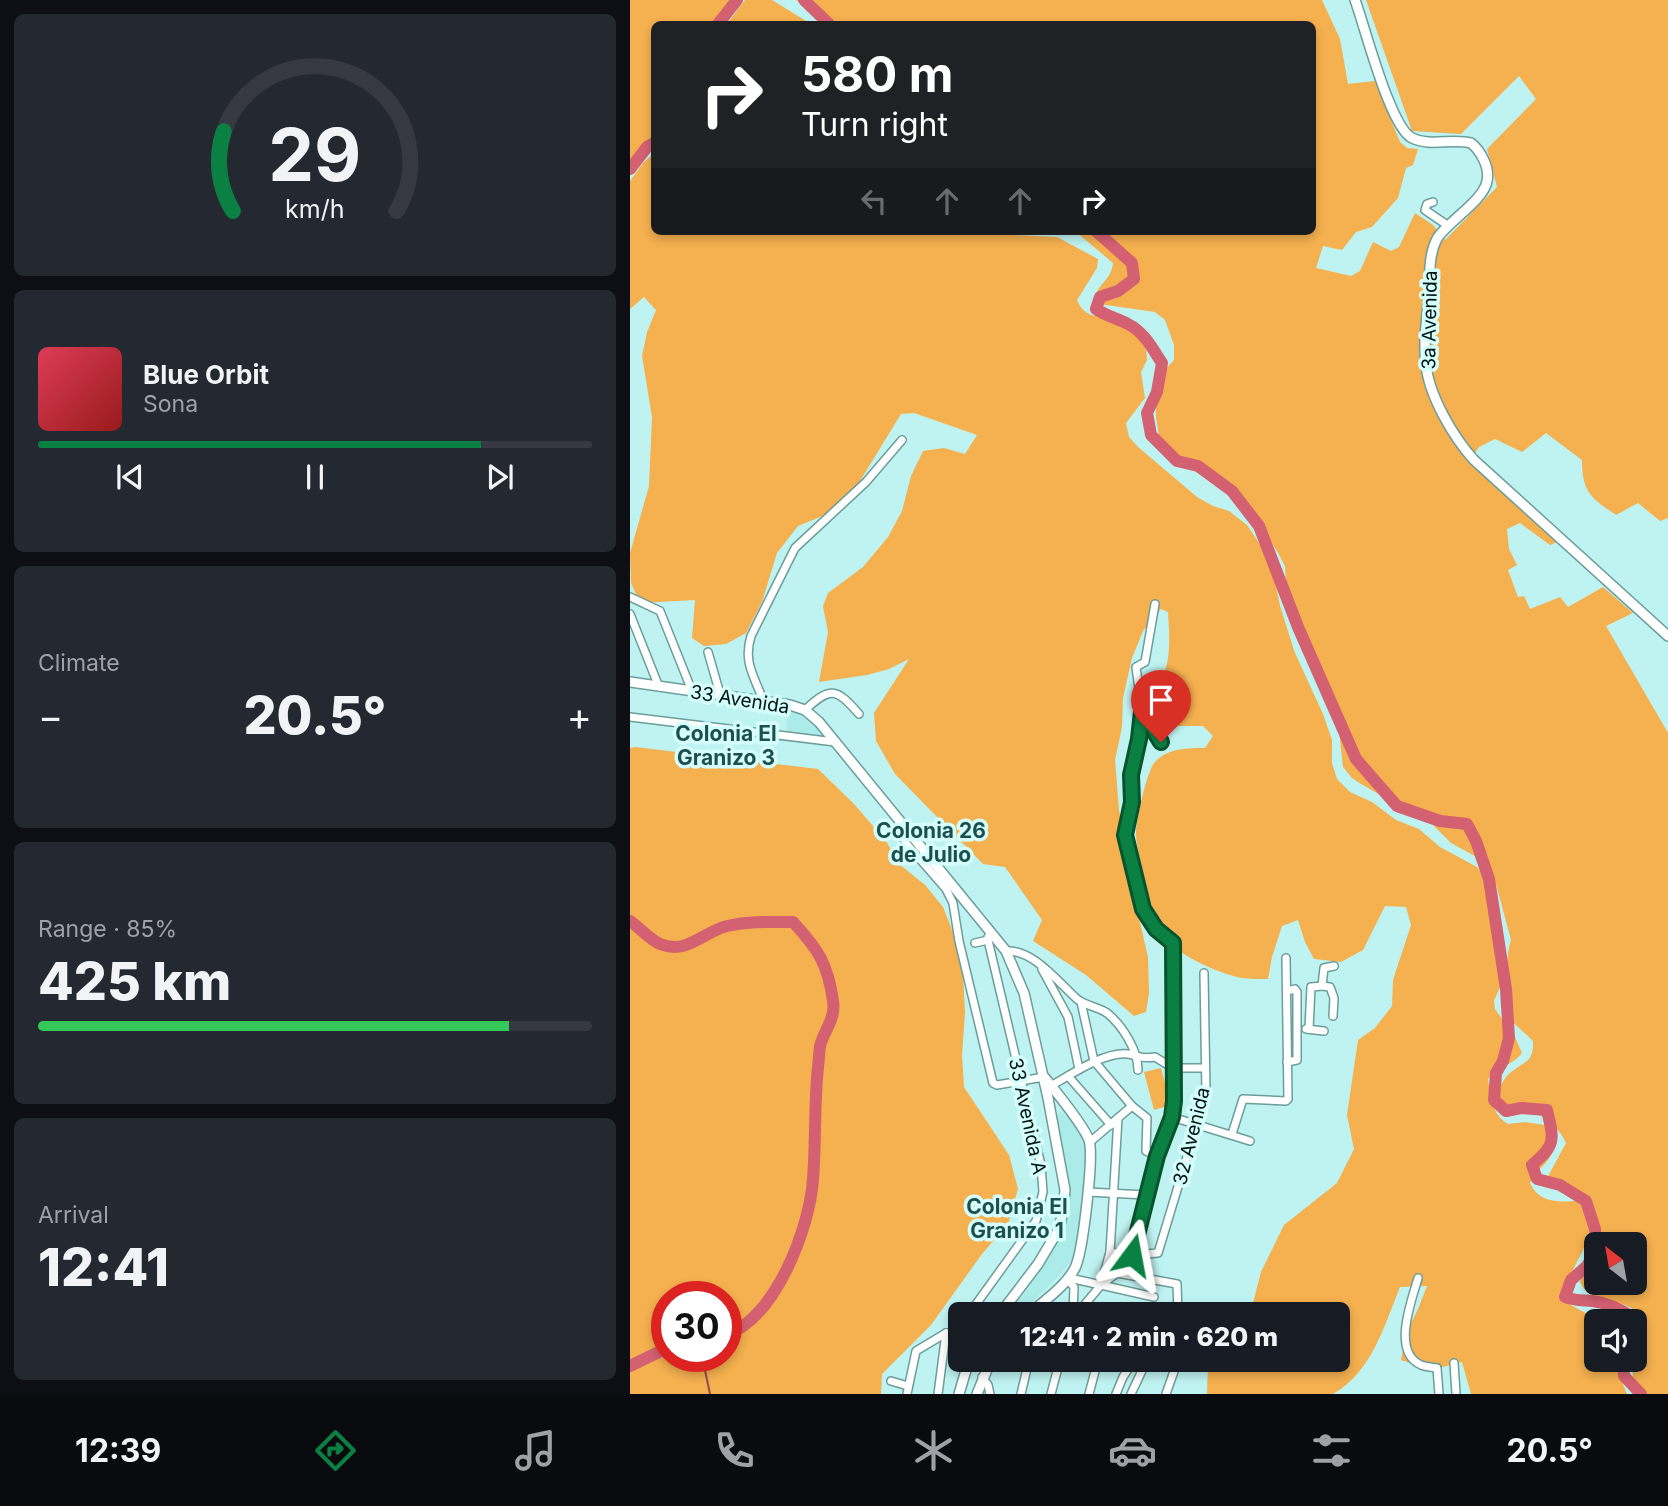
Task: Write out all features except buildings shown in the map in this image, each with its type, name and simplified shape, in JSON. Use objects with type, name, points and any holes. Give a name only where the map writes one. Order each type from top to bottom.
[{"type":"street","name":"3a Avenida","points":[[1355,0],[1387,98],[1408,135],[1427,142],[1471,143],[1486,165],[1488,179],[1485,189],[1447,225],[1437,240],[1430,260],[1425,350],[1428,378],[1450,427],[1462,448],[1474,460],[1668,636]]},
{"type":"street","points":[[1433,202],[1427,204],[1425,210],[1447,225]]},
{"type":"street","points":[[763,700],[749,666],[747,650],[751,636],[795,548],[866,482],[902,440]]},
{"type":"street","points":[[630,597],[660,611],[692,691]]},
{"type":"street","points":[[1085,1302],[1117,1273],[1132,1255],[1157,1156],[1172,1117],[1174,1101],[1173,943],[1156,929],[1143,909],[1125,835],[1132,802],[1131,775],[1142,711],[1136,667],[1150,659],[1155,604]]},
{"type":"street","points":[[630,614],[659,687]]},
{"type":"street","points":[[708,652],[720,694]]},
{"type":"street","name":"33 Avenida","points":[[630,682],[763,700],[805,710],[819,722],[1006,951],[1024,993],[1044,1077],[1052,1097],[1082,1128],[1090,1142]]},
{"type":"street","points":[[805,710],[822,694],[829,693],[841,696],[859,714]]},
{"type":"street","points":[[1142,711],[1154,704]]},
{"type":"street","points":[[1142,711],[1161,742]]},
{"type":"street","name":"33 Avenida","points":[[630,717],[835,743]]},
{"type":"street","points":[[907,829],[905,842],[946,889],[953,903],[959,941],[993,1083],[997,1085],[1044,1077]]},
{"type":"street","name":"33 Avenida A","points":[[978,1302],[1036,1221],[1043,1192],[1041,1165],[987,930]]},
{"type":"street","points":[[975,943],[988,940]]},
{"type":"street","points":[[1006,951],[1017,951],[1040,965],[1081,1002],[1107,1014],[1125,1033],[1137,1058],[1138,1070]]},
{"type":"street","points":[[1232,1134],[1243,1099],[1288,1101],[1286,958]]},
{"type":"street","points":[[1040,965],[1068,1017],[1079,1069]]},
{"type":"street","points":[[1322,986],[1324,968],[1334,965]]},
{"type":"street","name":"32 Avenida","points":[[1132,1255],[1157,1255],[1198,1126],[1206,1094],[1204,973]]},
{"type":"street","points":[[1309,1029],[1310,989],[1313,986],[1331,987],[1333,1016]]},
{"type":"street","points":[[1287,991],[1295,989],[1297,992],[1298,1028],[1297,1060],[1287,1062]]},
{"type":"street","points":[[1081,1002],[1094,1061],[1132,1106],[1147,1118],[1146,1152],[1157,1156]]},
{"type":"street","points":[[1298,1028],[1324,1031]]},
{"type":"street","points":[[1051,1086],[1094,1061],[1126,1053],[1137,1058],[1155,1056],[1173,1068],[1205,1068]]},
{"type":"street","points":[[1068,1076],[1111,1125]]},
{"type":"street","name":"33 Avenida","points":[[1009,1302],[1038,1264],[1059,1229],[1063,1211],[1065,1190],[1051,1086],[1044,1077]]},
{"type":"street","points":[[1043,1301],[1069,1280],[1083,1243],[1090,1142],[1132,1106]]},
{"type":"street","points":[[1172,1117],[1250,1141]]},
{"type":"street","points":[[1101,1285],[1110,1252],[1118,1118]]},
{"type":"street","points":[[1147,1130],[1165,1131]]},
{"type":"street","points":[[1088,1192],[1146,1195]]},
{"type":"street","points":[[1110,1252],[1132,1255]]},
{"type":"street","points":[[1117,1273],[1177,1284],[1178,1302]]},
{"type":"street","points":[[1418,1278],[1404,1335],[1406,1347],[1419,1365],[1437,1368],[1438,1394]]},
{"type":"street","points":[[1069,1280],[1154,1297]]},
{"type":"street","points":[[1069,1280],[1074,1287],[1075,1302]]},
{"type":"street","points":[[891,1381],[908,1390],[916,1351],[948,1335]]},
{"type":"street","points":[[938,1394],[948,1339]]},
{"type":"street","points":[[1454,1363],[1456,1394]]},
{"type":"street","points":[[959,1394],[965,1372]]},
{"type":"street","points":[[977,1394],[985,1372]]},
{"type":"street","points":[[1021,1394],[1026,1372]]},
{"type":"street","points":[[1051,1394],[1057,1372]]},
{"type":"street","points":[[1089,1394],[1095,1372]]},
{"type":"street","points":[[1116,1394],[1126,1372]]},
{"type":"street","points":[[1131,1394],[1141,1372]]},
{"type":"street","points":[[1166,1394],[1174,1372]]},
{"type":"street","points":[[982,1377],[990,1394]]},
{"type":"shaded area","points":[[630,0],[733,0],[715,21],[651,21],[651,146],[630,171]]},
{"type":"shaded area","points":[[745,0],[772,0],[806,21],[729,21]]},
{"type":"shaded area","points":[[796,0],[1322,0],[1340,39],[1348,84],[1375,81],[1400,142],[1407,148],[1418,149],[1413,165],[1406,168],[1398,198],[1372,227],[1356,232],[1342,250],[1323,246],[1316,268],[1351,276],[1360,271],[1373,242],[1391,251],[1399,247],[1415,213],[1433,225],[1445,240],[1497,187],[1487,149],[1536,99],[1519,76],[1461,134],[1412,131],[1366,0],[1668,0],[1668,518],[1660,521],[1638,503],[1616,515],[1607,509],[1594,499],[1586,487],[1582,460],[1546,433],[1522,452],[1495,439],[1479,447],[1471,459],[1554,534],[1557,542],[1550,545],[1520,523],[1507,529],[1509,549],[1517,565],[1508,570],[1518,597],[1524,596],[1530,609],[1560,597],[1568,607],[1603,587],[1633,613],[1606,626],[1668,733],[1668,1394],[1635,1394],[1633,1372],[1647,1372],[1647,1309],[1632,1309],[1592,1295],[1647,1295],[1647,1232],[1596,1232],[1594,1216],[1589,1206],[1572,1192],[1546,1180],[1566,1143],[1556,1128],[1542,1117],[1531,1113],[1513,1113],[1502,1109],[1497,1094],[1502,1083],[1530,1058],[1533,1041],[1503,1013],[1501,1005],[1507,988],[1511,940],[1492,873],[1482,860],[1451,843],[1424,816],[1412,813],[1361,784],[1343,767],[1339,730],[1325,683],[1295,617],[1287,593],[1285,566],[1278,553],[1252,510],[1237,495],[1215,485],[1175,457],[1159,435],[1156,380],[1174,360],[1174,345],[1165,320],[1155,312],[1099,304],[1094,300],[1110,274],[1113,263],[1080,235],[1316,235],[1316,21],[827,21]]},
{"type":"shaded area","points":[[651,156],[651,235],[1057,237],[1098,259],[1097,268],[1077,300],[1081,308],[1100,317],[1132,322],[1146,350],[1147,360],[1141,372],[1145,398],[1126,423],[1129,437],[1197,497],[1229,511],[1247,525],[1265,552],[1273,571],[1280,606],[1295,653],[1332,740],[1332,763],[1337,779],[1350,792],[1372,802],[1396,820],[1419,829],[1440,847],[1477,867],[1490,888],[1503,946],[1502,982],[1494,1001],[1495,1009],[1515,1037],[1522,1053],[1488,1079],[1491,1099],[1498,1115],[1508,1124],[1525,1122],[1545,1125],[1556,1141],[1551,1156],[1530,1183],[1544,1198],[1577,1201],[1587,1214],[1588,1232],[1584,1232],[1584,1247],[1567,1291],[1569,1304],[1584,1312],[1584,1372],[1620,1372],[1627,1394],[1471,1394],[1462,1362],[1431,1370],[1401,1360],[1406,1333],[1427,1286],[1400,1287],[1367,1361],[1346,1385],[1333,1394],[1207,1394],[1208,1372],[1350,1372],[1350,1302],[1253,1302],[1261,1272],[1284,1225],[1337,1183],[1354,1149],[1347,1115],[1358,1040],[1375,1028],[1392,1006],[1393,980],[1411,925],[1406,907],[1385,906],[1363,950],[1341,962],[1314,959],[1298,920],[1282,926],[1268,979],[1242,978],[1220,972],[1185,955],[1166,939],[1153,912],[1139,853],[1136,833],[1142,796],[1152,767],[1160,757],[1178,750],[1205,748],[1213,736],[1203,726],[1179,726],[1160,714],[1159,691],[1168,658],[1169,641],[1168,612],[1161,609],[1143,631],[1132,658],[1123,698],[1122,727],[1115,760],[1119,810],[1148,957],[1149,993],[1146,1012],[1134,1016],[1086,975],[1033,941],[1042,920],[1005,867],[983,864],[895,774],[876,741],[874,713],[909,659],[889,669],[867,675],[819,682],[828,632],[823,606],[828,593],[863,567],[888,537],[902,511],[911,476],[923,451],[944,448],[965,454],[977,435],[914,413],[901,414],[860,481],[830,513],[798,526],[777,553],[762,602],[746,633],[726,644],[704,646],[692,638],[695,600],[640,603],[631,583],[630,553],[649,486],[652,417],[642,356],[647,332],[656,310],[644,297],[630,309],[630,181]]},
{"type":"shaded area","points":[[788,708],[806,715],[831,740],[786,734]]},
{"type":"shaded area","points":[[630,748],[818,769],[854,804],[886,841],[899,864],[925,885],[943,907],[962,955],[965,1013],[962,1055],[964,1087],[1009,1155],[1018,1189],[1008,1224],[982,1254],[931,1325],[882,1374],[881,1394],[630,1394]]},
{"type":"shaded area","points":[[1161,1068],[1171,1105],[1154,1110],[1144,1072]]},
{"type":"shaded area","points":[[1060,1111],[1073,1121],[1082,1135],[1086,1153],[1087,1168],[1078,1241],[1072,1259],[1062,1273],[1032,1302],[1014,1302],[1045,1263],[1059,1239],[1065,1217],[1056,1117]]},
{"type":"shaded area","points":[[1584,1273],[1584,1288],[1580,1282]]},
{"type":"waterway","points":[[720,21],[737,0]]},
{"type":"waterway","points":[[804,0],[826,21]]},
{"type":"waterway","points":[[630,169],[651,145]]},
{"type":"waterway","points":[[1100,235],[1132,263],[1134,279],[1118,291],[1100,297],[1096,309],[1139,331],[1162,363],[1157,392],[1147,413],[1151,435],[1177,461],[1198,466],[1232,491],[1259,526],[1298,627],[1356,759],[1397,806],[1440,821],[1467,824],[1476,841],[1489,879],[1506,989],[1509,1038],[1503,1061],[1496,1073],[1494,1100],[1506,1111],[1521,1108],[1547,1110],[1552,1135],[1549,1147],[1532,1165],[1537,1179],[1560,1185],[1586,1201],[1595,1232]]},
{"type":"waterway","points":[[630,921],[656,942],[670,947],[687,945],[727,926],[793,922],[820,958],[828,977],[833,1007],[820,1046],[813,1179],[805,1221],[787,1269],[775,1291],[742,1326]]},
{"type":"waterway","points":[[1584,1269],[1571,1280],[1565,1297],[1604,1303],[1618,1309]]},
{"type":"waterway","points":[[630,1366],[651,1356]]},
{"type":"waterway","points":[[705,1372],[710,1394]]},
{"type":"waterway","points":[[1624,1372],[1624,1376],[1641,1394]]},
{"type":"district","name":"Colonia El Granizo 3","points":[[726,746]]},
{"type":"district","name":"Colonia 26 de Julio","points":[[931,843]]},
{"type":"district","name":"Colonia El Granizo 1","points":[[1017,1219]]},
{"type":"route","points":[[1132,1255],[1146,1195],[1165,1131],[1172,1117],[1174,1101],[1173,943],[1156,929],[1143,909],[1125,835],[1132,802],[1131,775],[1142,711],[1161,742]]}]
